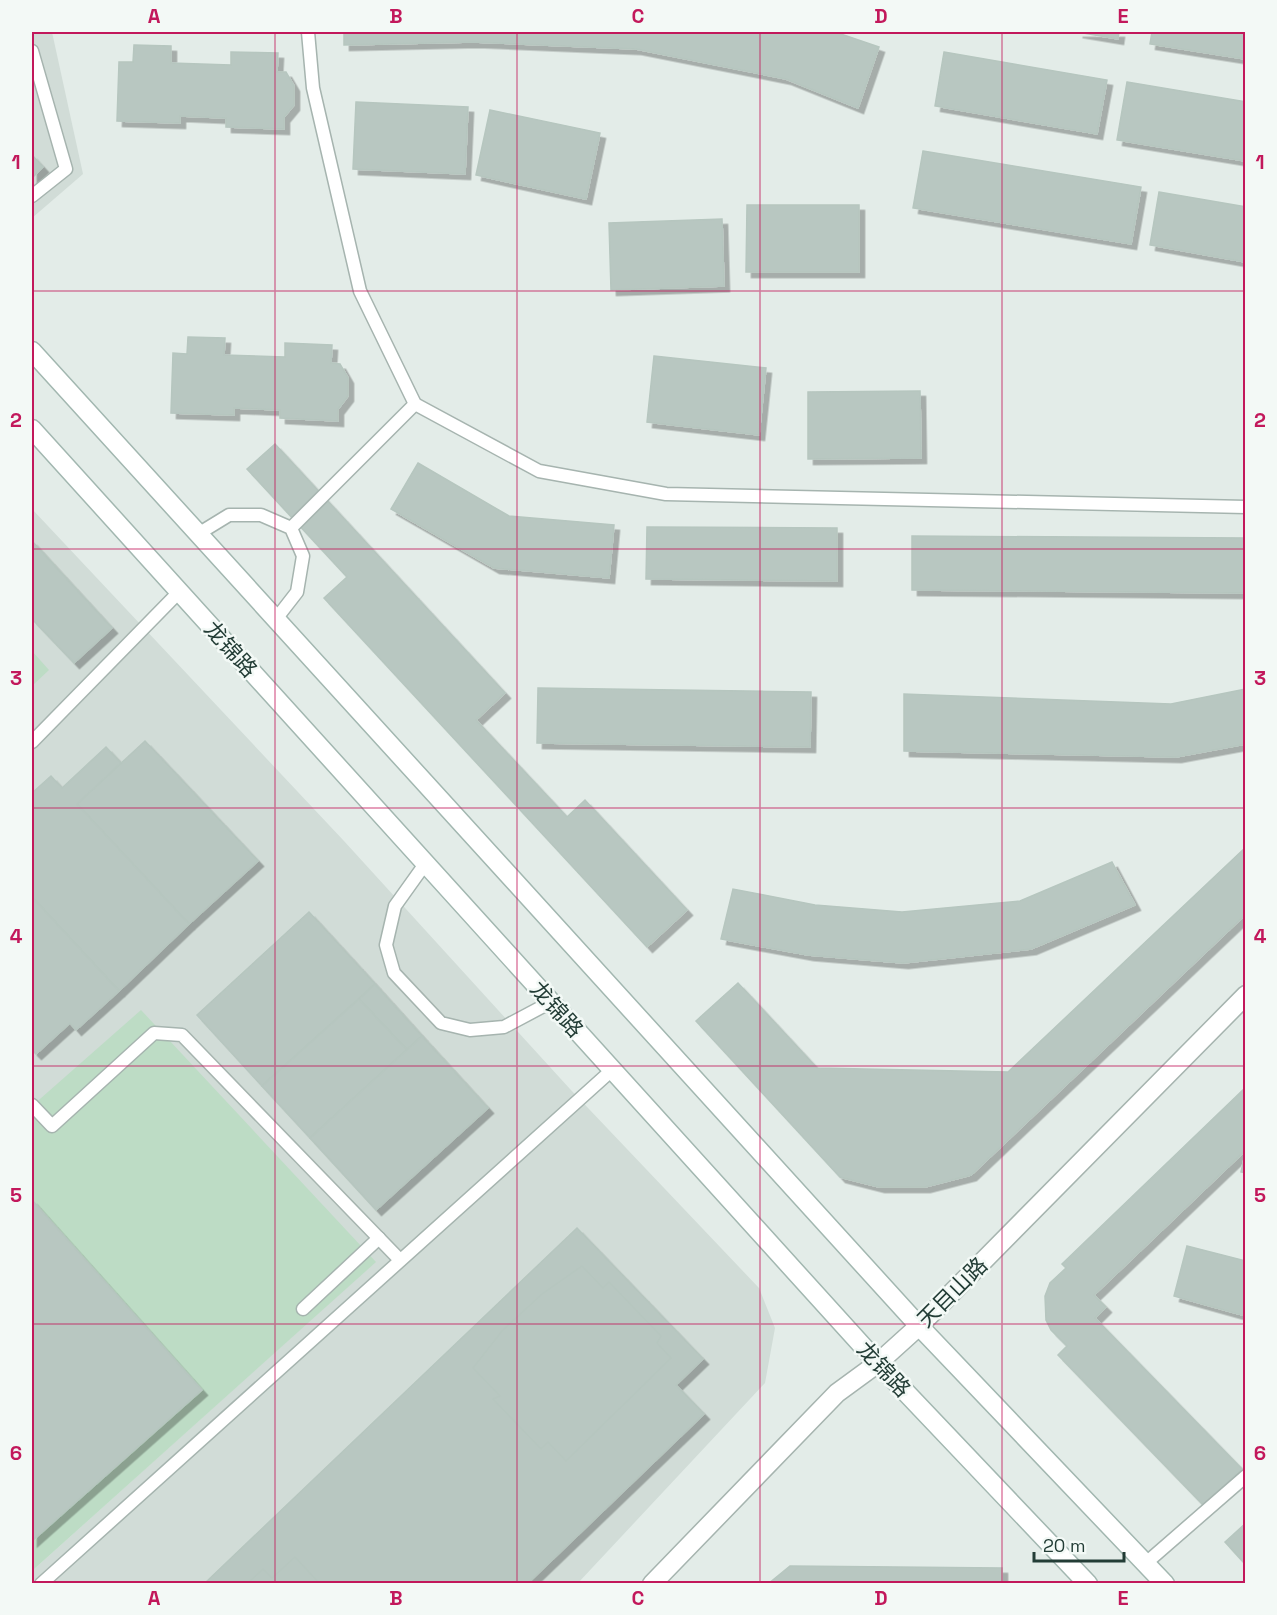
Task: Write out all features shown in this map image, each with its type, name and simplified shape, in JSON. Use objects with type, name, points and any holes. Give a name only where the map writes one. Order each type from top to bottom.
[{"type":"main road","points":[[32,351],[919,1326],[1165,1584]]},
{"type":"main road","name":"龙锦路","points":[[32,429],[878,1363],[1088,1584]]},
{"type":"main road","name":"天目山路","points":[[652,1584],[837,1394],[878,1363],[919,1326],[1245,995]]},
{"type":"lane","points":[[308,32],[313,88],[360,291],[415,404],[539,471],[666,494],[1245,507]]},
{"type":"lane","points":[[32,51],[66,169],[32,196]]},
{"type":"lane","points":[[291,528],[415,404]]},
{"type":"lane","points":[[198,534],[229,515],[261,515],[291,528],[303,556],[297,592],[276,620]]},
{"type":"lane","points":[[32,742],[179,592]]},
{"type":"lane","points":[[425,864],[395,906],[386,945],[394,973],[441,1023],[471,1030],[504,1027],[551,1002]]},
{"type":"lane","points":[[32,1105],[52,1126],[154,1033],[182,1035],[400,1260]]},
{"type":"lane","points":[[41,1584],[612,1070]]},
{"type":"lane","points":[[303,1309],[379,1238]]},
{"type":"lane","points":[[1146,1563],[1245,1476]]},
{"type":"shaded area","points":[[32,32],[52,32],[83,174],[32,218]]},
{"type":"shaded area","points":[[32,509],[344,841],[570,1089],[759,1288],[775,1328],[765,1383],[578,1583],[32,1584],[32,1571],[375,1262],[32,1106]]},
{"type":"green space","points":[[32,651],[49,670],[32,686]]},
{"type":"green space","points":[[141,1010],[376,1262],[32,1571],[32,1106]]},
{"type":"building","points":[[344,32],[835,32],[879,47],[858,108],[786,79],[636,49],[473,42],[344,45]]},
{"type":"building","points":[[1077,32],[1119,32],[1118,39]]},
{"type":"building","points":[[1152,32],[1246,32],[1246,59],[1150,44]]},
{"type":"building","points":[[134,45],[171,46],[171,63],[231,65],[231,52],[278,53],[277,72],[286,72],[294,86],[294,105],[284,117],[284,129],[226,127],[226,118],[180,116],[180,123],[117,121],[119,62],[133,62]]},
{"type":"building","points":[[944,52],[1107,80],[1097,134],[935,106]]},
{"type":"building","points":[[1127,82],[1246,102],[1246,161],[1117,140]]},
{"type":"building","points":[[356,102],[468,107],[465,174],[353,169]]},
{"type":"building","points":[[490,110],[600,133],[586,199],[476,175]]},
{"type":"building","points":[[923,151],[1141,187],[1131,244],[913,208]]},
{"type":"building","points":[[32,155],[43,167],[32,178]]},
{"type":"building","points":[[1159,192],[1246,207],[1246,262],[1150,245]]},
{"type":"building","points":[[747,205],[859,205],[859,272],[746,272]]},
{"type":"building","points":[[722,219],[724,286],[611,290],[609,223]]},
{"type":"building","points":[[188,337],[225,338],[224,355],[285,357],[285,343],[332,345],[331,363],[340,364],[348,378],[348,396],[338,409],[338,421],[280,418],[280,410],[234,408],[234,415],[171,413],[173,353],[187,354]]},
{"type":"building","points":[[654,356],[766,368],[759,435],[647,422]]},
{"type":"building","points":[[920,391],[921,458],[808,459],[808,392]]},
{"type":"building","points":[[275,444],[505,693],[476,720],[567,817],[585,800],[687,910],[647,947],[324,598],[347,577],[247,469]]},
{"type":"building","points":[[418,463],[509,516],[614,525],[609,578],[494,568],[391,509]]},
{"type":"building","points":[[647,527],[837,528],[837,581],[646,579]]},
{"type":"building","points":[[912,536],[1246,538],[1246,593],[912,590]]},
{"type":"building","points":[[32,541],[112,628],[74,663],[32,619]]},
{"type":"building","points":[[538,688],[811,692],[810,747],[537,743]]},
{"type":"building","points":[[1246,689],[1246,744],[1176,757],[904,751],[904,694],[1171,704]]},
{"type":"building","points":[[145,741],[258,861],[189,924],[77,804]]},
{"type":"building","points":[[106,747],[121,763],[77,804],[189,924],[119,991],[32,897],[32,793],[51,776],[62,788]]},
{"type":"building","points":[[1246,847],[1246,914],[971,1175],[925,1187],[879,1187],[840,1177],[696,1021],[738,983],[817,1068],[1008,1072]]},
{"type":"building","points":[[1112,862],[1135,905],[1031,949],[903,963],[808,955],[721,939],[733,889],[815,905],[902,912],[1020,901]]},
{"type":"building","points":[[32,897],[119,991],[76,1030],[70,1023],[36,1054],[32,1050]]},
{"type":"building","points":[[309,912],[375,984],[262,1086],[197,1015]]},
{"type":"building","points":[[375,984],[422,1036],[407,1050],[359,999]]},
{"type":"building","points":[[359,999],[407,1050],[310,1138],[262,1086]]},
{"type":"building","points":[[422,1036],[488,1108],[376,1210],[310,1138]]},
{"type":"building","points":[[1246,1087],[1246,1150],[1094,1295],[1106,1307],[1095,1318],[1242,1469],[1204,1506],[1058,1355],[1067,1346],[1051,1330],[1046,1320],[1045,1296],[1050,1283],[1066,1268],[1062,1264]]},
{"type":"building","points":[[1246,1151],[1246,1173],[1241,1172]]},
{"type":"building","points":[[32,1200],[202,1390],[32,1541]]},
{"type":"building","points":[[577,1228],[703,1359],[676,1385],[704,1414],[527,1584],[204,1584]]},
{"type":"building","points":[[1187,1246],[1246,1261],[1246,1316],[1174,1296]]},
{"type":"building","points":[[582,1266],[603,1288],[609,1282],[661,1336],[657,1343],[671,1358],[566,1461],[548,1442],[541,1449],[493,1399],[500,1396],[473,1368],[502,1331],[542,1294]]},
{"type":"building","points":[[1246,1523],[1246,1565],[1225,1542]]},
{"type":"building","points":[[295,1557],[320,1584],[247,1584],[263,1569],[272,1578]]},
{"type":"building","points":[[790,1566],[1002,1568],[1002,1584],[768,1584]]}]
